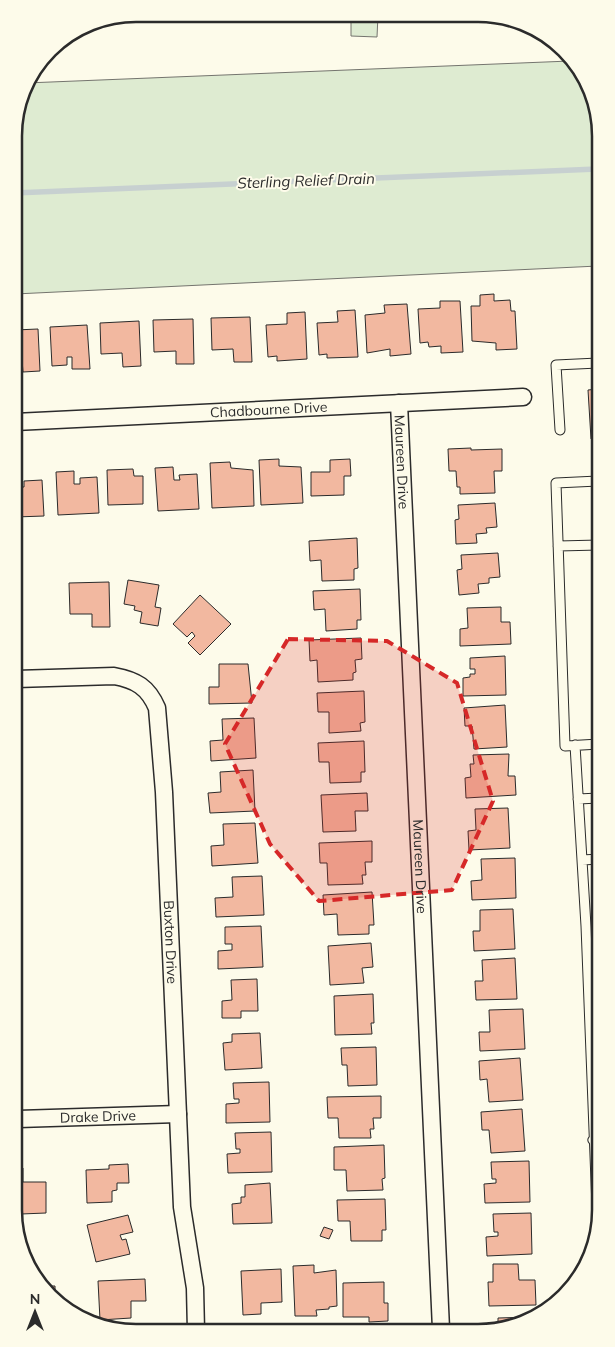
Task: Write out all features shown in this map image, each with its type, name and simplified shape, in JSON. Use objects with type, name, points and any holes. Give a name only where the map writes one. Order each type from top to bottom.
[{"type":"street","name":"Chadbourne Drive","points":[[23,422],[523,398]]},
{"type":"street","name":"Maureen Drive","points":[[400,403],[441,1324]]},
{"type":"street","name":"Buxton Drive","points":[[23,679],[114,676],[128,679],[143,686],[152,696],[157,708],[164,792],[182,1207],[195,1288],[196,1324]]},
{"type":"street","name":"Drake Drive","points":[[23,1119],[178,1114]]},
{"type":"lane","points":[[560,430],[556,366],[592,363]]},
{"type":"lane","points":[[592,481],[556,483],[565,746],[592,744]]},
{"type":"lane","points":[[558,546],[592,545]]},
{"type":"lane","points":[[576,745],[592,1115]]},
{"type":"lane","points":[[578,800],[592,799]]},
{"type":"lane","points":[[582,860],[592,859]]},
{"type":"highlighted area","points":[[288,639],[387,641],[457,683],[493,801],[452,890],[319,901],[270,844],[225,744]]},
{"type":"green space","points":[[351,22],[378,22],[377,37],[351,36]]},
{"type":"green space","name":"Sterling Relief Drain","points":[[564,61],[584,93],[592,122],[592,266],[23,294],[23,122],[26,107],[37,83]]},
{"type":"building","points":[[494,294],[494,301],[510,300],[511,311],[515,311],[517,349],[496,350],[496,343],[472,341],[471,306],[480,306],[480,295]]},
{"type":"building","points":[[440,301],[460,301],[463,352],[441,353],[441,346],[429,347],[428,342],[420,343],[418,309],[440,308]]},
{"type":"building","points":[[407,304],[411,354],[390,356],[390,349],[367,353],[365,315],[385,313],[384,305]]},
{"type":"building","points":[[355,310],[358,357],[327,358],[327,354],[319,355],[317,323],[338,322],[337,311]]},
{"type":"building","points":[[305,312],[307,359],[277,361],[277,356],[268,357],[266,325],[287,324],[287,313]]},
{"type":"building","points":[[250,317],[252,362],[234,362],[233,349],[212,350],[211,318]]},
{"type":"building","points":[[193,319],[194,364],[176,364],[176,351],[154,352],[153,320]]},
{"type":"building","points":[[139,321],[141,366],[123,367],[122,353],[101,354],[100,323]]},
{"type":"building","points":[[87,325],[90,369],[72,369],[72,357],[67,357],[67,365],[52,366],[50,327]]},
{"type":"building","points":[[38,329],[40,371],[23,372],[23,330]]},
{"type":"building","points":[[588,390],[592,390],[592,439],[591,439]]},
{"type":"building","points":[[471,448],[471,450],[502,449],[502,471],[494,471],[495,493],[460,494],[460,487],[457,487],[456,471],[449,471],[448,449]]},
{"type":"building","points":[[279,459],[279,466],[301,467],[303,503],[261,505],[259,460]]},
{"type":"building","points":[[350,459],[351,476],[344,476],[344,495],[311,496],[311,472],[330,472],[330,460]]},
{"type":"building","points":[[230,462],[231,468],[253,470],[254,506],[212,508],[210,463]]},
{"type":"building","points":[[173,467],[174,480],[180,480],[179,475],[197,474],[199,509],[158,511],[155,468]]},
{"type":"building","points":[[133,469],[134,476],[143,476],[143,504],[108,505],[107,470]]},
{"type":"building","points":[[74,471],[74,484],[80,484],[80,478],[97,477],[99,513],[58,515],[56,472]]},
{"type":"building","points":[[42,480],[44,516],[23,517],[24,481]]},
{"type":"building","points":[[495,503],[497,527],[486,528],[487,533],[476,534],[477,543],[456,544],[455,520],[459,519],[458,505]]},
{"type":"building","points":[[357,538],[358,568],[354,569],[354,580],[322,581],[321,560],[310,561],[309,541]]},
{"type":"building","points":[[498,553],[500,577],[489,578],[489,583],[478,584],[479,593],[459,595],[457,570],[462,569],[461,555]]},
{"type":"building","points":[[128,580],[159,585],[155,607],[161,608],[158,626],[140,623],[142,612],[134,610],[135,606],[124,604]]},
{"type":"building","points":[[109,582],[110,627],[92,627],[92,614],[70,614],[69,583]]},
{"type":"building","points":[[360,589],[361,620],[357,620],[357,629],[326,631],[325,609],[314,610],[313,591]]},
{"type":"building","points":[[200,595],[231,624],[200,655],[188,643],[195,636],[192,632],[187,637],[173,624]]},
{"type":"building","points":[[501,607],[501,622],[510,622],[511,644],[460,646],[460,629],[468,628],[467,608]]},
{"type":"building","points":[[361,638],[362,659],[355,660],[356,672],[353,673],[353,680],[318,682],[317,660],[310,661],[309,640]]},
{"type":"building","points":[[505,656],[506,695],[463,696],[463,678],[470,677],[470,674],[475,674],[475,669],[470,669],[470,658]]},
{"type":"building","points":[[219,664],[248,664],[252,703],[209,704],[209,687],[219,687]]},
{"type":"building","points":[[364,691],[365,722],[360,723],[361,731],[329,733],[329,712],[318,712],[317,693]]},
{"type":"building","points":[[505,705],[507,747],[474,749],[472,726],[465,726],[464,708]]},
{"type":"building","points":[[254,718],[256,758],[211,761],[210,741],[223,740],[222,719]]},
{"type":"building","points":[[364,741],[365,772],[361,772],[361,782],[330,783],[329,762],[319,762],[318,743]]},
{"type":"building","points":[[509,754],[508,776],[515,776],[516,795],[466,798],[465,778],[471,777],[470,764],[474,764],[473,755]]},
{"type":"building","points":[[253,770],[255,811],[210,813],[208,793],[221,792],[220,772]]},
{"type":"building","points":[[367,793],[368,811],[355,811],[356,831],[323,832],[321,795]]},
{"type":"building","points":[[508,808],[510,848],[469,850],[468,831],[476,830],[475,809]]},
{"type":"building","points":[[255,823],[258,863],[212,866],[211,846],[224,845],[223,824]]},
{"type":"building","points":[[372,841],[372,862],[365,862],[366,875],[362,875],[363,884],[328,885],[327,863],[320,863],[319,843]]},
{"type":"building","points":[[515,858],[516,898],[472,900],[471,881],[482,880],[481,859]]},
{"type":"building","points":[[262,876],[264,915],[216,917],[215,898],[233,897],[232,877]]},
{"type":"building","points":[[372,892],[374,925],[369,925],[369,934],[338,935],[337,914],[324,915],[323,895]]},
{"type":"building","points":[[513,909],[515,949],[474,951],[473,931],[480,931],[480,910]]},
{"type":"building","points":[[261,926],[263,967],[218,969],[218,951],[232,950],[232,944],[225,944],[225,927]]},
{"type":"building","points":[[371,943],[373,967],[362,968],[364,983],[330,985],[328,946]]},
{"type":"building","points":[[515,958],[517,999],[476,1000],[475,981],[483,981],[482,960]]},
{"type":"building","points":[[257,979],[258,1011],[241,1011],[241,1018],[222,1018],[222,1001],[232,1000],[231,980]]},
{"type":"building","points":[[373,994],[374,1023],[371,1023],[372,1034],[335,1035],[334,996]]},
{"type":"building","points":[[523,1009],[525,1049],[480,1051],[479,1032],[490,1032],[489,1010]]},
{"type":"building","points":[[260,1033],[262,1068],[225,1070],[223,1043],[232,1042],[232,1034]]},
{"type":"building","points":[[376,1047],[377,1085],[348,1086],[347,1065],[342,1065],[341,1048]]},
{"type":"building","points":[[520,1058],[523,1100],[489,1102],[487,1079],[480,1080],[479,1061]]},
{"type":"building","points":[[269,1082],[270,1122],[226,1123],[226,1104],[239,1103],[239,1099],[234,1099],[233,1083]]},
{"type":"building","points":[[381,1096],[381,1118],[373,1118],[374,1129],[370,1129],[371,1138],[339,1138],[338,1118],[328,1118],[327,1097]]},
{"type":"building","points":[[522,1109],[525,1151],[491,1153],[489,1130],[482,1130],[481,1112]]},
{"type":"building","points":[[271,1132],[272,1172],[228,1173],[227,1154],[240,1153],[240,1149],[236,1149],[235,1133]]},
{"type":"building","points":[[384,1145],[385,1178],[382,1179],[383,1190],[347,1191],[346,1170],[334,1170],[334,1147]]},
{"type":"building","points":[[529,1161],[530,1202],[485,1203],[484,1184],[496,1183],[496,1179],[492,1179],[491,1162]]},
{"type":"building","points":[[128,1164],[129,1183],[117,1183],[117,1190],[112,1191],[112,1202],[87,1203],[86,1170],[109,1169],[109,1165]]},
{"type":"building","points":[[23,1182],[46,1182],[46,1213],[23,1214]]},
{"type":"building","points":[[270,1183],[272,1223],[233,1224],[232,1204],[241,1203],[241,1197],[245,1197],[245,1185]]},
{"type":"building","points":[[385,1199],[386,1230],[382,1230],[382,1241],[351,1241],[350,1221],[338,1221],[337,1200]]},
{"type":"building","points":[[531,1213],[532,1254],[487,1256],[486,1237],[498,1236],[498,1232],[494,1232],[493,1214]]},
{"type":"building","points":[[128,1215],[133,1232],[120,1235],[122,1240],[126,1239],[130,1254],[96,1262],[87,1225]]},
{"type":"building","points":[[324,1227],[333,1230],[329,1239],[320,1236]]},
{"type":"building","points":[[493,1264],[518,1264],[519,1280],[535,1280],[536,1305],[489,1306],[488,1282],[493,1282]]},
{"type":"building","points":[[314,1265],[314,1273],[336,1270],[337,1306],[316,1310],[317,1316],[295,1316],[293,1266]]},
{"type":"building","points":[[281,1269],[282,1302],[261,1303],[261,1314],[243,1315],[241,1271]]},
{"type":"building","points":[[145,1279],[146,1301],[131,1301],[131,1318],[106,1320],[100,1318],[98,1281]]},
{"type":"building","points":[[384,1282],[384,1303],[388,1303],[388,1321],[369,1322],[369,1317],[343,1317],[343,1283]]},
{"type":"building","points":[[517,1317],[498,1323],[498,1318]]},
{"type":"waterway","name":"Sterling Relief Drain","points":[[23,193],[592,169]]}]
